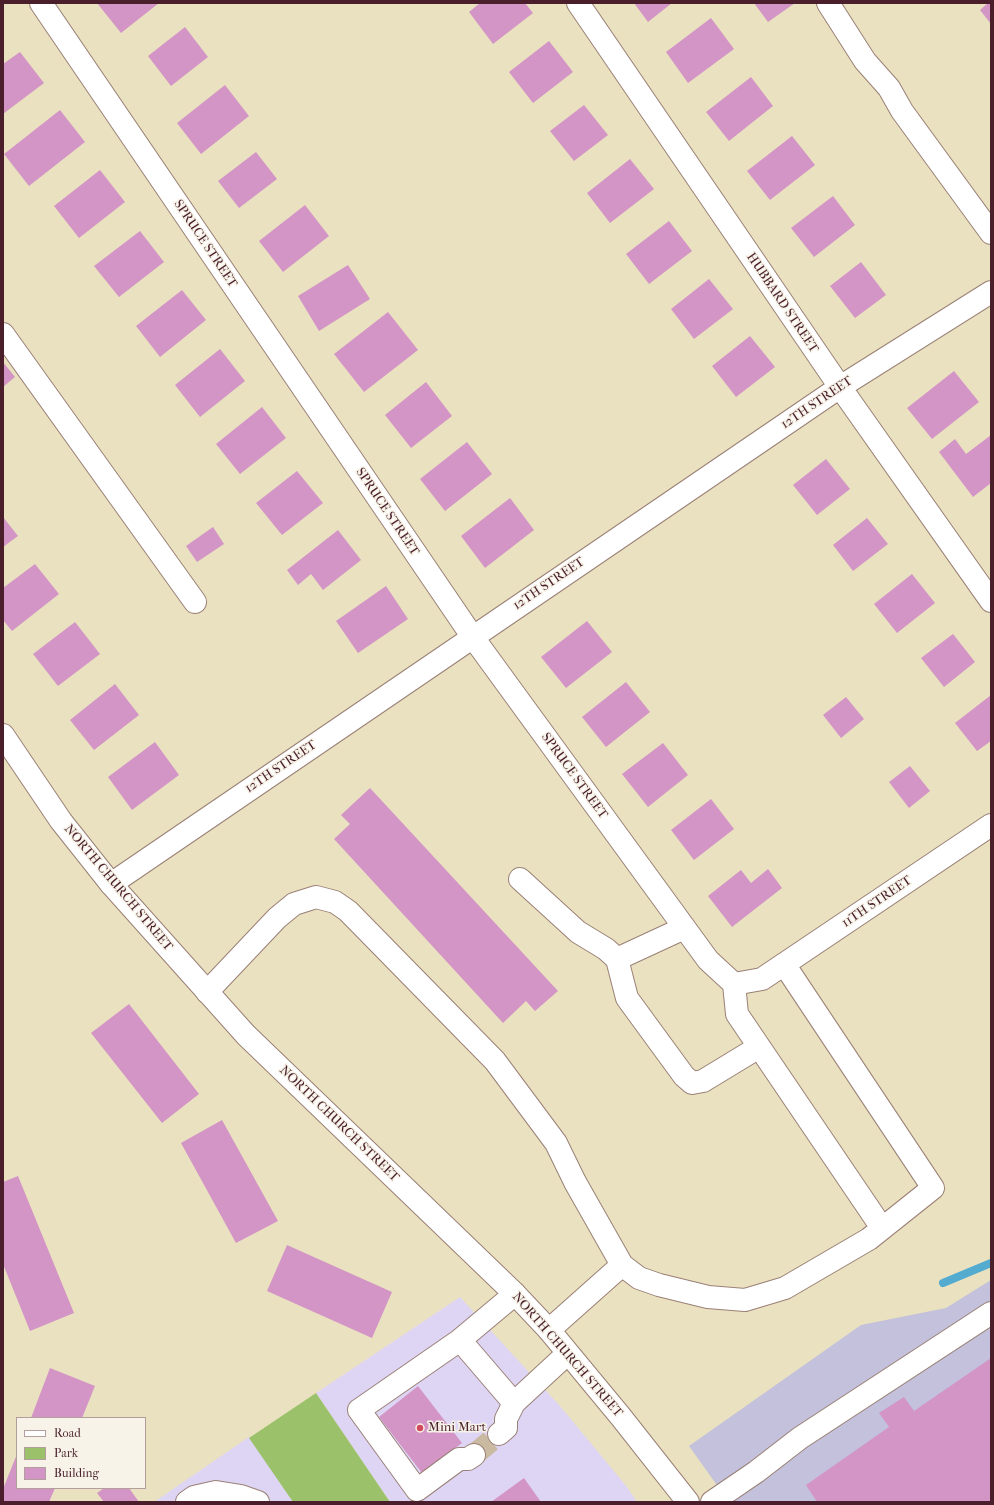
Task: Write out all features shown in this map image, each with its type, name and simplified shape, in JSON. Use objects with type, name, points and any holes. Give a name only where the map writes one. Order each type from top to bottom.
[{"type":"street","name":"SPRUCE STREET","points":[[41,3],[472,636],[708,960],[734,984]]},
{"type":"street","name":"HUBBARD STREET","points":[[578,3],[840,387],[991,600]]},
{"type":"street","points":[[828,3],[865,61],[889,88],[907,117],[991,233]]},
{"type":"street","name":"12TH STREET","points":[[111,884],[472,636],[840,387],[991,292]]},
{"type":"street","points":[[3,334],[195,602]]},
{"type":"street","name":"NORTH CHURCH STREET","points":[[3,735],[61,821],[111,884],[207,992],[246,1035],[515,1294],[549,1330],[626,1423],[688,1502]]},
{"type":"street","name":"11TH STREET","points":[[734,984],[762,979],[991,825]]},
{"type":"street","points":[[520,879],[578,932],[606,949],[617,959],[627,998],[684,1076],[692,1083],[703,1081],[759,1047]]},
{"type":"street","points":[[207,992],[277,918],[294,904],[316,897],[335,902],[348,911],[495,1061],[519,1091],[556,1144],[575,1182],[622,1265],[639,1278],[659,1285],[708,1297],[745,1300],[785,1288],[869,1239],[933,1188],[784,964]]},
{"type":"street","points":[[617,959],[684,928]]},
{"type":"street","points":[[734,984],[737,1014],[882,1228]]},
{"type":"street","points":[[549,1330],[622,1265]]},
{"type":"street","points":[[466,1453],[417,1490],[359,1410],[460,1340],[515,1294]]},
{"type":"street","points":[[712,1502],[756,1472],[800,1438],[991,1313]]},
{"type":"street","points":[[460,1340],[502,1420],[568,1354]]},
{"type":"street","points":[[187,1502],[194,1498],[216,1492],[241,1496],[258,1502]]},
{"type":"shaded area","points":[[991,1280],[991,1502],[729,1502],[689,1446],[861,1325],[946,1308]]},
{"type":"shaded area","points":[[460,1297],[560,1406],[627,1487],[637,1502],[390,1502],[316,1393]]},
{"type":"shaded area","points":[[249,1437],[293,1502],[154,1502]]},
{"type":"green space","points":[[316,1393],[390,1502],[293,1502],[249,1438]]},
{"type":"building","points":[[97,3],[159,3],[121,33]]},
{"type":"building","points":[[480,3],[525,3],[533,13],[493,44],[469,12]]},
{"type":"building","points":[[634,3],[672,3],[648,22]]},
{"type":"building","points":[[754,3],[795,3],[768,22]]},
{"type":"building","points":[[988,3],[991,3],[991,24],[980,10]]},
{"type":"building","points":[[711,18],[734,49],[688,83],[666,52]]},
{"type":"building","points":[[185,27],[208,57],[171,86],[148,56]]},
{"type":"building","points":[[549,41],[573,72],[533,103],[509,72]]},
{"type":"building","points":[[20,52],[44,83],[3,114],[3,64]]},
{"type":"building","points":[[751,77],[773,106],[729,141],[706,112]]},
{"type":"building","points":[[225,85],[249,116],[201,154],[177,123]]},
{"type":"building","points":[[584,105],[608,135],[574,161],[550,131]]},
{"type":"building","points":[[60,110],[85,142],[29,186],[4,154]]},
{"type":"building","points":[[792,136],[815,165],[770,200],[747,171]]},
{"type":"building","points":[[256,152],[277,179],[239,208],[218,181]]},
{"type":"building","points":[[630,159],[654,189],[610,223],[587,193]]},
{"type":"building","points":[[100,170],[125,202],[79,238],[54,206]]},
{"type":"building","points":[[833,196],[855,225],[814,257],[791,228]]},
{"type":"building","points":[[305,205],[329,236],[283,272],[259,241]]},
{"type":"building","points":[[669,221],[692,251],[649,284],[626,254]]},
{"type":"building","points":[[140,231],[164,262],[119,297],[94,266]]},
{"type":"building","points":[[861,262],[886,295],[855,318],[830,286]]},
{"type":"building","points":[[348,265],[370,299],[319,331],[298,296]]},
{"type":"building","points":[[709,279],[733,309],[694,339],[671,309]]},
{"type":"building","points":[[182,290],[206,320],[160,357],[136,326]]},
{"type":"building","points":[[388,312],[418,350],[364,392],[334,354]]},
{"type":"building","points":[[750,336],[775,367],[736,397],[712,366]]},
{"type":"building","points":[[220,349],[245,381],[200,417],[175,385]]},
{"type":"building","points":[[3,362],[15,377],[3,387]]},
{"type":"building","points":[[954,371],[979,402],[932,439],[907,408]]},
{"type":"building","points":[[426,382],[452,416],[411,448],[385,415]]},
{"type":"building","points":[[262,407],[286,438],[240,474],[216,444]]},
{"type":"building","points":[[991,435],[991,483],[973,497],[939,452],[955,439],[966,454]]},
{"type":"building","points":[[467,442],[492,474],[445,511],[420,479]]},
{"type":"building","points":[[826,459],[850,489],[817,515],[793,485]]},
{"type":"building","points":[[297,471],[323,503],[282,535],[256,503]]},
{"type":"building","points":[[510,498],[534,530],[485,568],[461,536]]},
{"type":"building","points":[[3,517],[18,536],[3,547]]},
{"type":"building","points":[[867,518],[888,544],[853,571],[833,545]]},
{"type":"building","points":[[213,527],[224,544],[197,562],[186,546]]},
{"type":"building","points":[[338,530],[361,560],[323,590],[311,574],[298,585],[287,570]]},
{"type":"building","points":[[35,564],[59,594],[12,631],[3,620],[3,588]]},
{"type":"building","points":[[912,574],[935,603],[897,633],[874,604]]},
{"type":"building","points":[[386,586],[408,619],[358,653],[336,621]]},
{"type":"building","points":[[587,621],[612,652],[566,688],[541,657]]},
{"type":"building","points":[[75,622],[100,654],[58,686],[33,654]]},
{"type":"building","points":[[953,634],[975,662],[944,687],[921,658]]},
{"type":"building","points":[[626,682],[650,712],[606,747],[582,717]]},
{"type":"building","points":[[115,684],[139,715],[94,750],[70,720]]},
{"type":"building","points":[[991,695],[991,741],[977,751],[955,723]]},
{"type":"building","points":[[846,697],[864,719],[841,738],[823,715]]},
{"type":"building","points":[[155,742],[179,775],[132,810],[108,777]]},
{"type":"building","points":[[663,743],[688,775],[648,807],[622,774]]},
{"type":"building","points":[[910,766],[930,791],[909,808],[889,782]]},
{"type":"building","points":[[370,788],[558,991],[535,1011],[526,1001],[503,1023],[334,839],[350,824],[341,815]]},
{"type":"building","points":[[711,799],[734,829],[694,860],[671,830]]},
{"type":"building","points":[[768,869],[782,888],[732,927],[708,896],[741,870],[751,883]]},
{"type":"building","points":[[129,1004],[199,1094],[162,1123],[91,1033]]},
{"type":"building","points":[[222,1120],[278,1221],[236,1243],[181,1143]]},
{"type":"building","points":[[18,1176],[74,1313],[30,1331],[3,1264],[3,1182]]},
{"type":"building","points":[[287,1245],[392,1292],[372,1338],[267,1291]]},
{"type":"building","points":[[991,1358],[991,1502],[817,1502],[806,1485],[889,1427],[879,1413],[904,1397],[914,1411]]},
{"type":"building","points":[[50,1368],[95,1386],[82,1417],[31,1417]]},
{"type":"building","points":[[418,1386],[462,1443],[422,1473],[379,1417]]},
{"type":"building","points":[[16,1456],[16,1489],[55,1489],[49,1502],[3,1502],[3,1489]]},
{"type":"building","points":[[524,1478],[541,1502],[491,1502]]},
{"type":"building","points":[[103,1489],[130,1489],[139,1502],[104,1502],[97,1493]]},
{"type":"waterway","points":[[943,1283],[991,1263]]},
{"type":"tunnel","points":[[474,1455],[499,1434]]},
{"type":"place","name":"Mini Mart","points":[[420,1428]]}]
